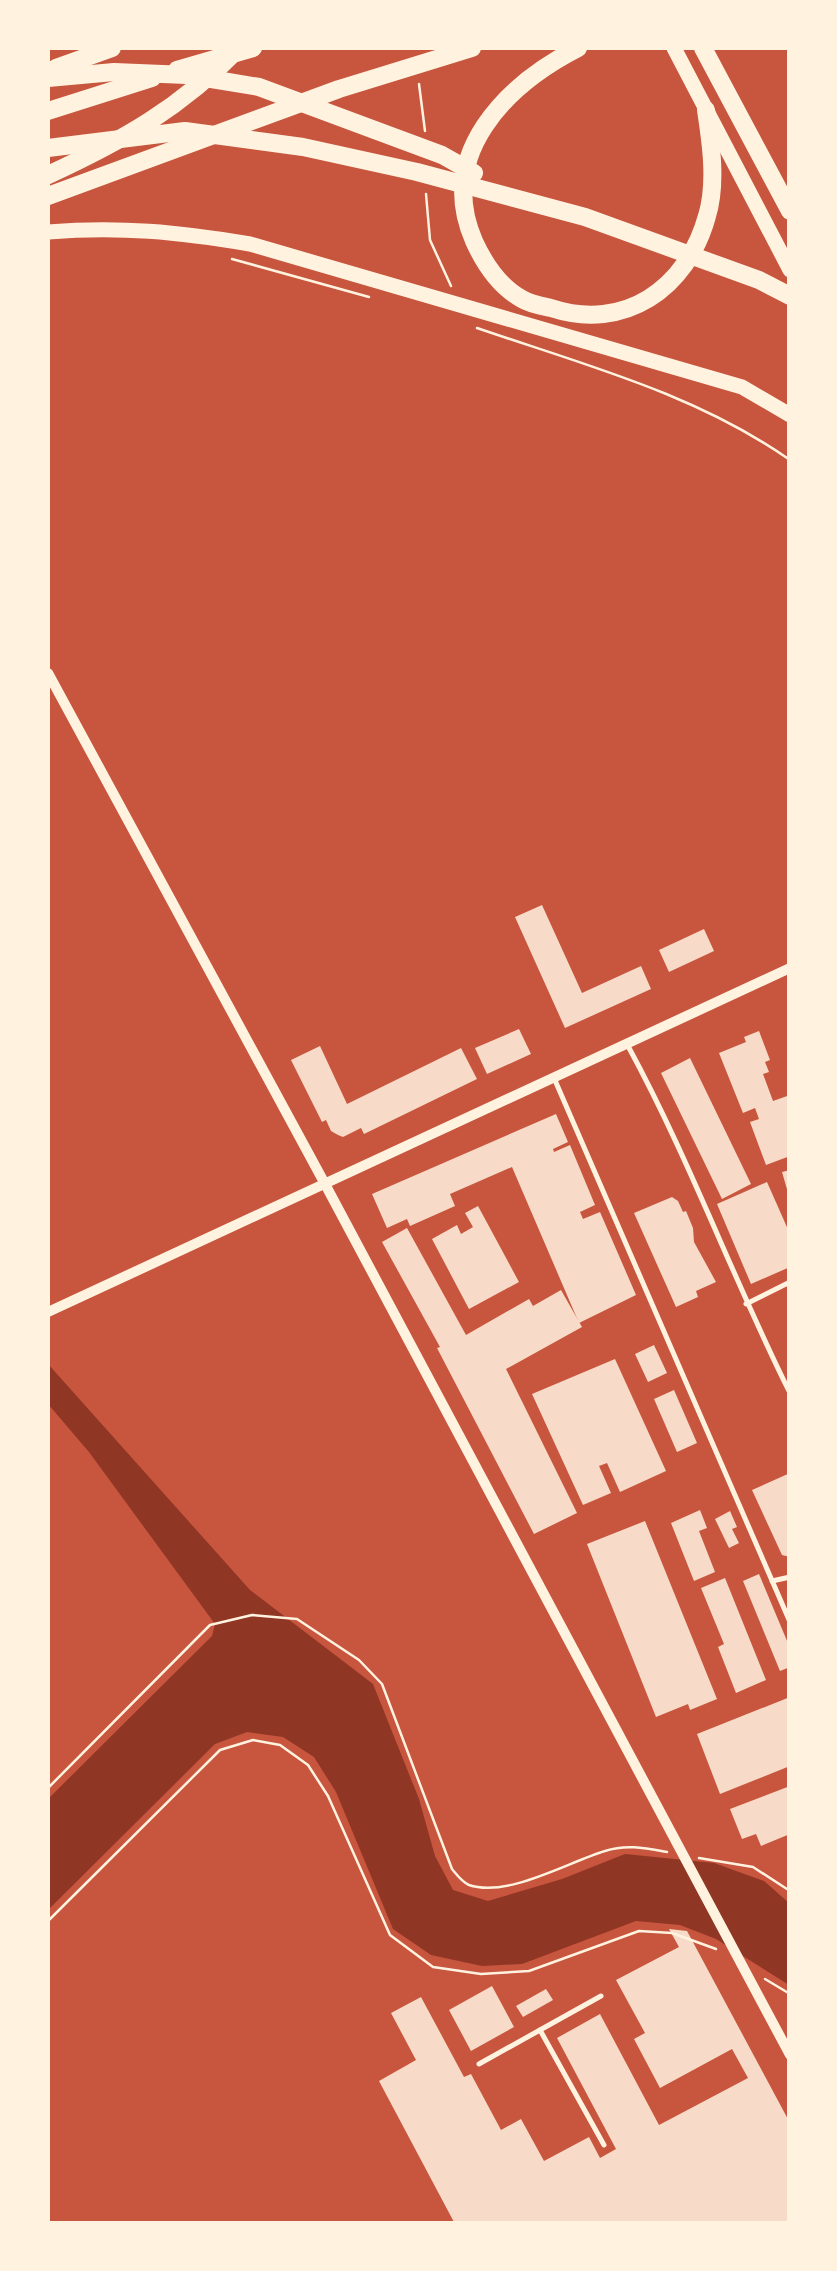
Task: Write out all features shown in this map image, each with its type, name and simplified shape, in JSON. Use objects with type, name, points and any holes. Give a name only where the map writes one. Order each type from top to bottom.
[{"type":"highway","points":[[48,75],[77,48]]},
{"type":"highway","points":[[48,75],[112,48]]},
{"type":"highway","points":[[48,175],[148,124],[207,80],[239,48]]},
{"type":"highway","points":[[48,111],[254,48]]},
{"type":"highway","points":[[48,196],[340,89],[472,48]]},
{"type":"highway","points":[[578,48],[516,86],[483,125],[468,166],[464,217],[484,265],[521,299],[576,317],[630,310],[672,283],[694,248],[708,215],[712,147],[706,110]]},
{"type":"highway","points":[[704,48],[790,211]]},
{"type":"highway","points":[[48,75],[188,75],[259,87],[442,155],[513,197]]},
{"type":"highway","points":[[48,148],[185,131],[303,147],[586,217],[790,288]]},
{"type":"highway","points":[[759,280],[790,296]]},
{"type":"main road","points":[[674,48],[790,270]]},
{"type":"main road","points":[[48,232],[103,227],[170,231],[250,244],[742,388],[790,415]]},
{"type":"street","points":[[48,673],[790,2055]]},
{"type":"street","points":[[48,1312],[790,968]]},
{"type":"lane","points":[[626,1044],[687,1164],[746,1304],[790,1393]]},
{"type":"lane","points":[[554,1078],[790,1622]]},
{"type":"lane","points":[[746,1304],[790,1282]]},
{"type":"lane","points":[[772,1581],[790,1577]]},
{"type":"lane","points":[[478,2064],[601,1996]]},
{"type":"lane","points":[[540,2030],[604,2145]]},
{"type":"path","points":[[222,256],[384,301]]},
{"type":"path","points":[[472,327],[631,380],[719,415],[790,460]]},
{"type":"path","points":[[48,1788],[210,1625],[252,1614],[297,1619],[358,1660],[382,1684],[452,1869],[466,1884],[485,1887],[517,1883],[606,1851],[632,1846],[667,1852]]},
{"type":"path","points":[[48,1920],[220,1750],[253,1740],[280,1746],[308,1764],[328,1796],[390,1935],[432,1967],[482,1974],[529,1971],[639,1931],[672,1933],[716,1949]]},
{"type":"path","points":[[684,1855],[753,1868],[790,1892]]},
{"type":"path","points":[[760,1976],[790,1994]]},
{"type":"shaded area","points":[[48,1364],[250,1590],[373,1684],[419,1799],[435,1856],[453,1890],[488,1901],[562,1879],[625,1854],[714,1863],[764,1881],[789,1903],[789,1985],[716,1939],[680,1925],[636,1921],[522,1964],[482,1966],[431,1955],[393,1929],[336,1792],[314,1757],[283,1737],[247,1732],[215,1744],[48,1910],[48,1799],[212,1636],[215,1624],[89,1452],[48,1404]]},
{"type":"building","points":[[542,905],[582,993],[641,966],[651,989],[565,1028],[515,917]]},
{"type":"building","points":[[704,929],[714,951],[669,972],[659,950]]},
{"type":"building","points":[[519,1029],[531,1054],[487,1074],[475,1048]]},
{"type":"building","points":[[759,1031],[770,1060],[765,1062],[769,1072],[763,1074],[773,1101],[790,1095],[790,1156],[766,1165],[750,1122],[759,1119],[755,1108],[743,1113],[719,1053],[746,1042],[744,1037]]},
{"type":"building","points":[[320,1046],[347,1104],[461,1048],[477,1079],[364,1134],[361,1128],[343,1137],[331,1131],[326,1120],[322,1122],[291,1060]]},
{"type":"building","points":[[690,1058],[751,1184],[722,1199],[661,1073]]},
{"type":"building","points":[[556,1114],[568,1142],[553,1149],[554,1152],[570,1145],[595,1205],[580,1212],[583,1219],[600,1212],[636,1295],[579,1323],[512,1167],[450,1194],[455,1206],[410,1226],[407,1219],[387,1228],[372,1194]]},
{"type":"building","points":[[790,1170],[790,1196],[789,1196],[782,1172]]},
{"type":"building","points":[[767,1182],[790,1234],[790,1267],[751,1284],[717,1204]]},
{"type":"building","points":[[672,1197],[686,1211],[694,1242],[716,1282],[696,1291],[698,1297],[676,1307],[634,1213]]},
{"type":"building","points":[[478,1206],[519,1282],[469,1309],[432,1239],[457,1225],[461,1234],[473,1227],[465,1213]]},
{"type":"building","points":[[407,1228],[466,1335],[529,1299],[533,1306],[561,1290],[582,1327],[506,1369],[577,1513],[534,1534],[382,1242]]},
{"type":"building","points":[[654,1345],[667,1373],[648,1382],[635,1354]]},
{"type":"building","points":[[615,1359],[666,1471],[620,1492],[607,1463],[599,1466],[611,1493],[583,1505],[532,1394]]},
{"type":"building","points":[[674,1390],[697,1443],[677,1452],[654,1399]]},
{"type":"building","points":[[790,1473],[790,1557],[782,1555],[752,1490]]},
{"type":"building","points":[[700,1510],[707,1528],[699,1531],[715,1572],[694,1581],[671,1523]]},
{"type":"building","points":[[730,1511],[739,1543],[729,1548],[715,1519]]},
{"type":"building","points":[[645,1521],[717,1699],[690,1710],[688,1704],[656,1717],[587,1544]]},
{"type":"building","points":[[759,1574],[790,1648],[790,1667],[780,1671],[743,1581]]},
{"type":"building","points":[[725,1578],[766,1680],[736,1693],[718,1647],[724,1644],[701,1588]]},
{"type":"building","points":[[790,1697],[790,1766],[720,1794],[697,1734]]},
{"type":"building","points":[[790,1786],[790,1834],[761,1846],[756,1834],[742,1839],[730,1809]]},
{"type":"building","points":[[669,1929],[687,1931],[790,2123],[790,2224],[455,2224],[379,2081],[416,2060],[391,2013],[421,1997],[464,2077],[471,2074],[501,2130],[521,2119],[544,2161],[589,2137],[600,2158],[616,2149],[557,2038],[600,2014],[659,2125],[748,2078],[732,2049],[660,2088],[634,2039],[645,2033],[616,1980],[679,1947]]},
{"type":"building","points":[[492,1986],[514,2027],[471,2051],[449,2010]]},
{"type":"building","points":[[546,1989],[553,2000],[523,2017],[516,2006]]}]
